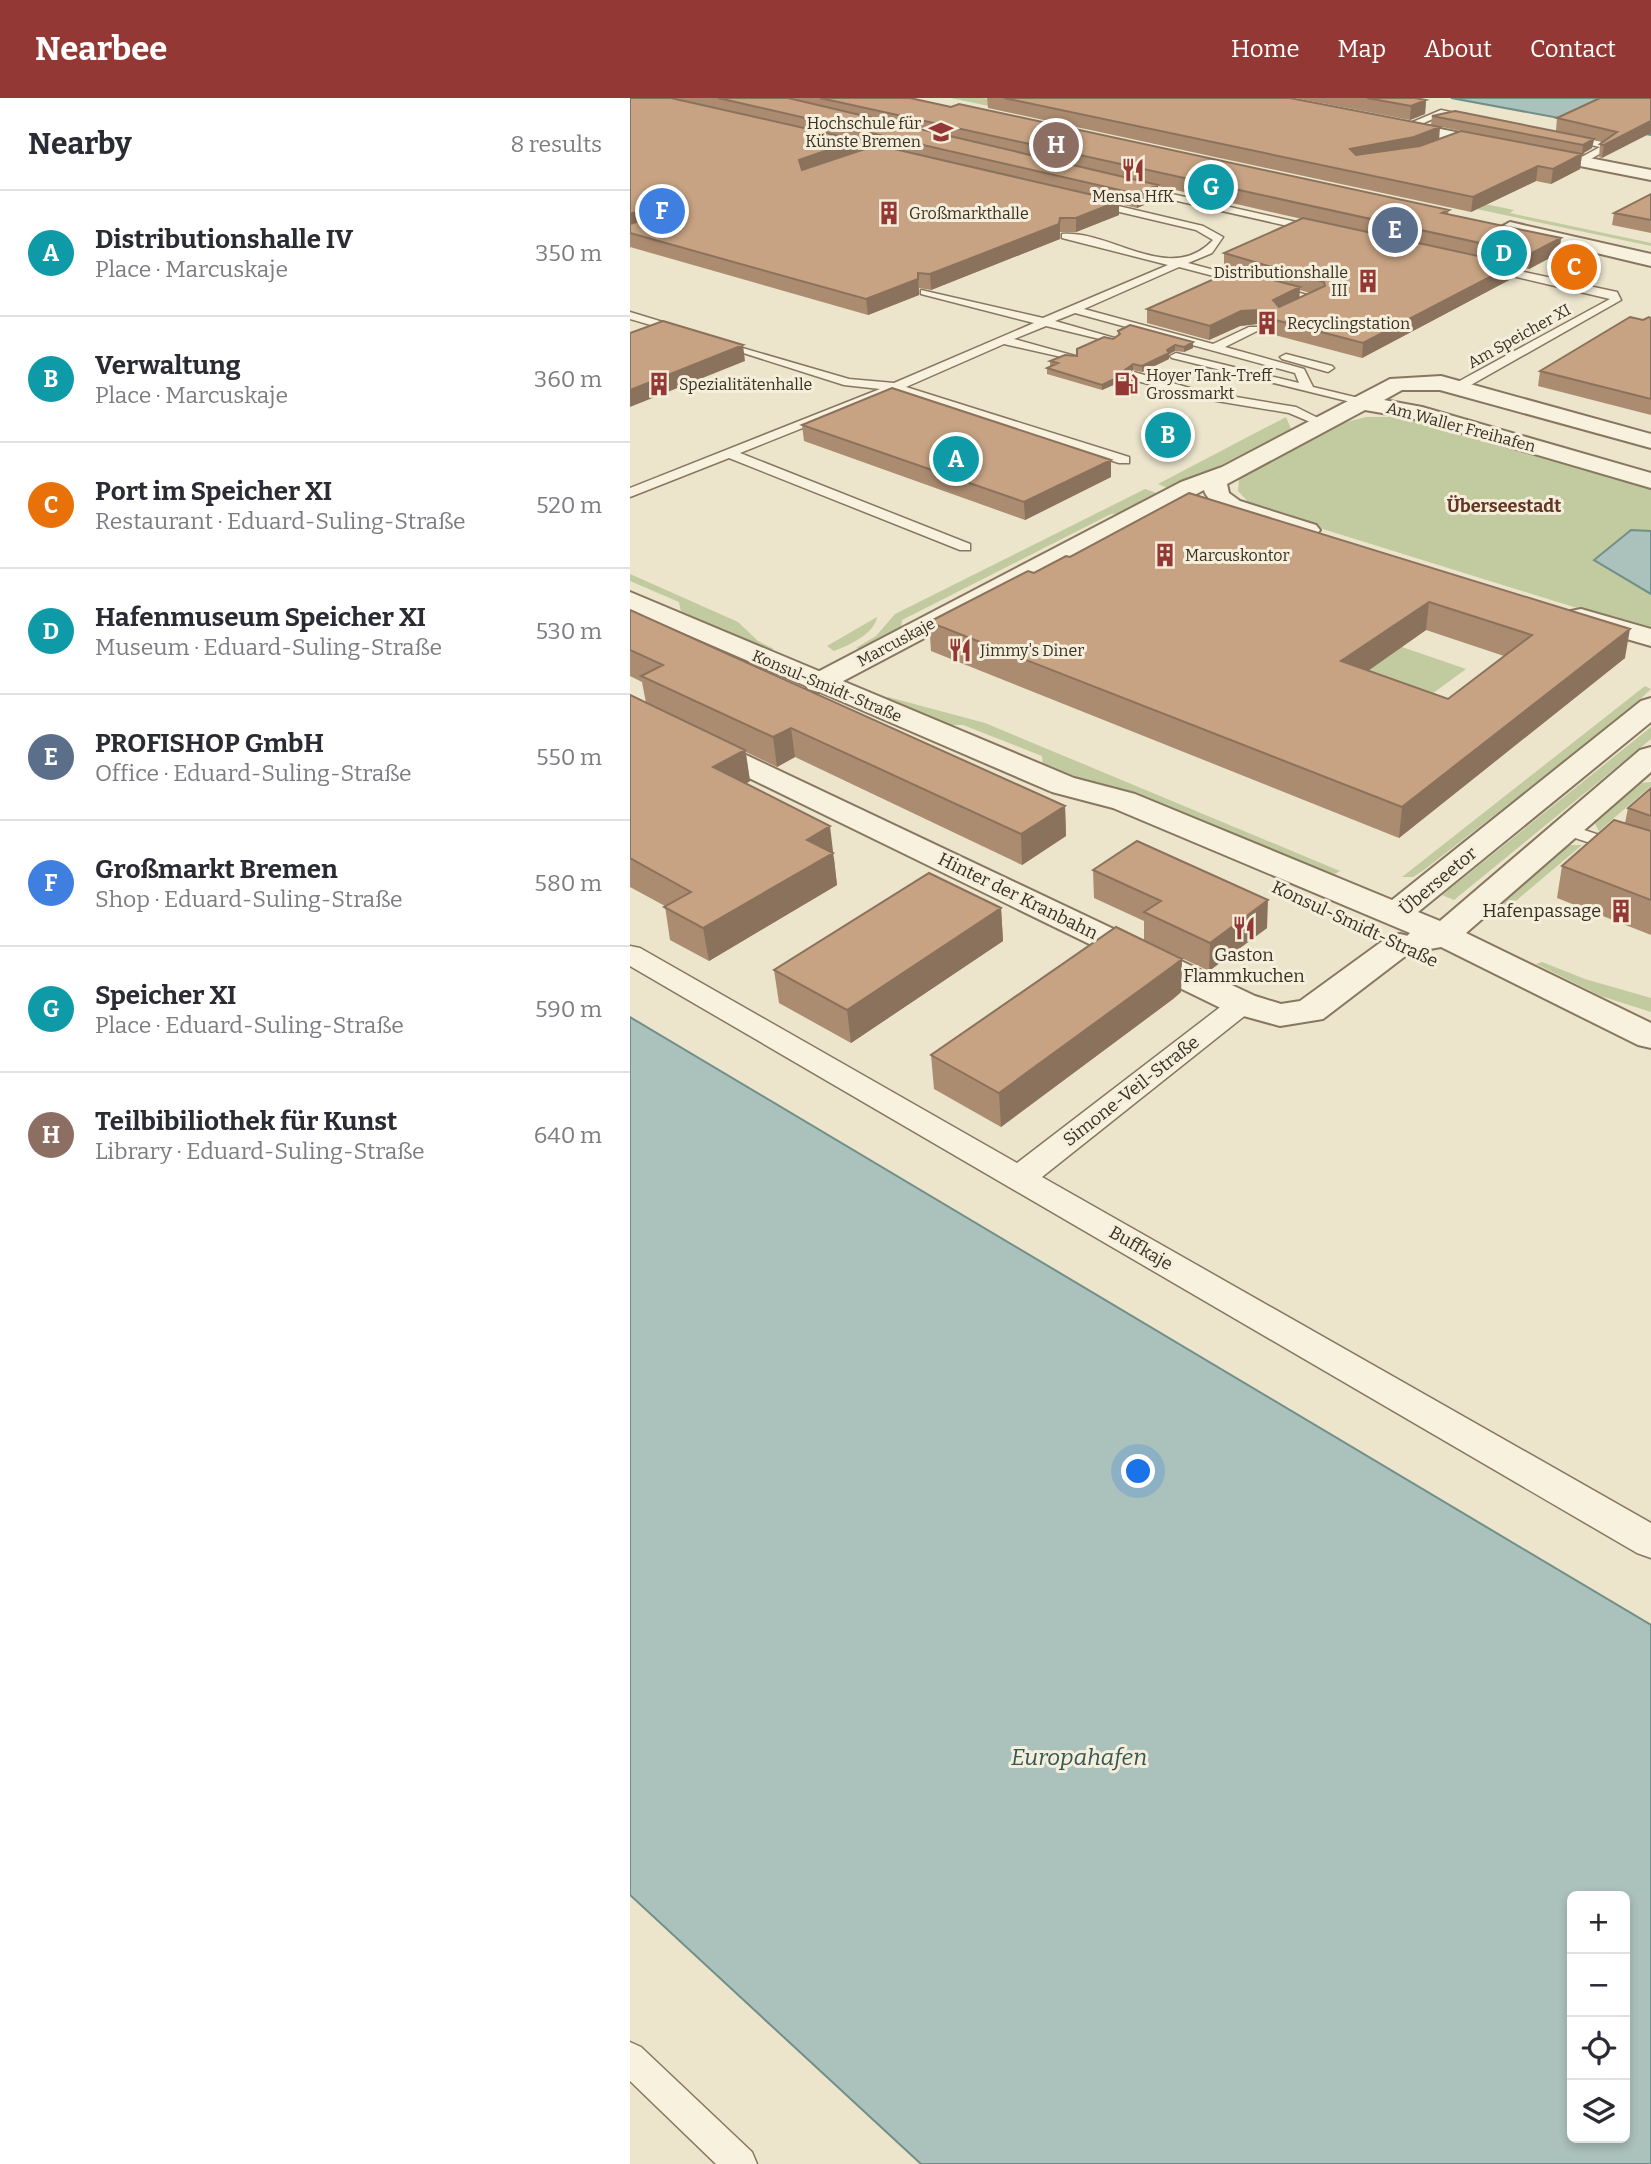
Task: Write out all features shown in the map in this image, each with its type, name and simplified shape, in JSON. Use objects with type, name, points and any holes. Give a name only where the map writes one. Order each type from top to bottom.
[{"type":"street","points":[[1378,122],[1651,175]]},
{"type":"street","points":[[1486,222],[1651,260]]},
{"type":"street","points":[[1540,234],[1651,254]]},
{"type":"street","points":[[1363,403],[1398,384],[1441,383],[1651,441]]},
{"type":"street","name":"Am Waller Freihafen","points":[[1221,474],[1363,403],[1414,412],[1651,481]]},
{"type":"street","points":[[1221,474],[1214,481],[1213,488],[1217,496],[1231,506],[1325,536]]},
{"type":"street","name":"Marcuskaje","points":[[818,683],[1190,487],[1221,474]]},
{"type":"street","name":"Marcuskaje","points":[[1122,525],[1170,511],[1231,506]]},
{"type":"street","name":"Konsul-Smidt-Straße","points":[[630,600],[818,683],[1063,785],[1116,815],[1398,929],[1454,971],[1651,1054]]},
{"type":"street","points":[[1560,610],[1651,638]]},
{"type":"street","name":"Überseetor","points":[[1398,929],[1651,707]]},
{"type":"street","name":"Hinter der Kranbahn","points":[[630,709],[1242,1004],[1280,1015],[1310,1011],[1398,929]]},
{"type":"street","points":[[1443,937],[1651,756]]},
{"type":"street","name":"Überseetor","points":[[1398,929],[1443,937]]},
{"type":"street","name":"Konsul-Smidt-Straße","points":[[1443,937],[1529,975],[1651,1037]]},
{"type":"street","name":"Buffkaje","points":[[630,954],[1651,1542]]},
{"type":"street","name":"Simone-Veil-Straße","points":[[1020,1178],[1242,1004]]},
{"type":"lane","points":[[1405,127],[1441,114],[1480,119]]},
{"type":"lane","points":[[1552,133],[1608,146],[1581,161]]},
{"type":"lane","points":[[1447,145],[1463,138]]},
{"type":"lane","points":[[1118,185],[1333,233]]},
{"type":"lane","points":[[630,494],[895,387],[1208,251],[1219,240],[1199,228],[1079,200]]},
{"type":"lane","points":[[1066,236],[1317,299],[1292,310]]},
{"type":"lane","name":"Am Speicher XI","points":[[1458,387],[1616,300],[1613,294],[1472,264]]},
{"type":"lane","points":[[925,292],[1019,318],[1046,321],[1112,339]]},
{"type":"lane","points":[[1086,304],[1328,368]]},
{"type":"lane","points":[[1073,309],[1300,371],[1308,390]]},
{"type":"lane","points":[[630,315],[848,382],[895,387],[1124,460]]},
{"type":"lane","points":[[1215,348],[1253,329]]},
{"type":"lane","points":[[1003,340],[1070,358]]},
{"type":"lane","points":[[1176,356],[1363,403]]},
{"type":"lane","points":[[1134,376],[1199,394],[1292,410],[1322,423]]},
{"type":"lane","points":[[729,453],[965,547]]},
{"type":"lane","points":[[1566,829],[1651,858]]},
{"type":"lane","points":[[630,2058],[740,2164]]},
{"type":"green space","points":[[951,98],[984,98],[1026,110],[1514,210],[1510,213],[1651,243],[1651,246]]},
{"type":"green space","points":[[1286,417],[1291,429],[1172,490],[1158,484]]},
{"type":"green space","points":[[1366,417],[1428,421],[1651,486],[1651,631],[1278,515],[1252,506],[1238,491],[1239,478],[1247,470],[1335,425]]},
{"type":"green space","points":[[1145,489],[1162,495],[1128,513],[1111,514],[902,620],[901,628],[860,649],[856,648],[876,636],[895,614]]},
{"type":"green space","points":[[630,574],[738,622],[758,641],[774,649],[770,650],[681,612],[679,602],[630,581]]},
{"type":"green space","points":[[877,617],[872,628],[854,642],[834,651],[827,646]]},
{"type":"green space","points":[[1367,635],[1466,669],[1410,710],[1309,674]]},
{"type":"green space","points":[[1645,686],[1651,689],[1623,715],[1424,870],[1413,877],[1402,877]]},
{"type":"green space","points":[[888,697],[985,723],[1340,871],[1335,874],[1311,867],[1043,766],[1042,756],[963,725],[943,725],[883,700]]},
{"type":"green space","points":[[1651,727],[1651,739],[1454,900],[1442,895]]},
{"type":"green space","points":[[1651,782],[1651,786],[1599,831],[1594,822],[1642,783]]},
{"type":"green space","points":[[1567,845],[1582,845],[1498,916],[1493,914],[1501,902]]},
{"type":"green space","points":[[1542,962],[1585,979],[1651,998],[1651,1012],[1601,996],[1536,964]]},
{"type":"water","points":[[1451,98],[1651,99],[1651,135]]},
{"type":"water","points":[[1631,530],[1651,531],[1651,594],[1594,560]]},
{"type":"water","name":"Europahafen","points":[[630,1017],[1651,1625],[1651,2164],[921,2164],[630,1895]]},
{"type":"building","name":"Großmarkthalle","points":[[630,98],[671,98],[857,140],[799,160],[802,170],[877,145],[1119,201],[1076,218],[1060,218],[1059,224],[930,274],[918,273],[918,279],[866,299],[630,233],[630,224],[680,208],[681,204],[675,198],[630,214]]},
{"type":"building","points":[[718,98],[788,98],[1158,185],[1137,194]]},
{"type":"building","points":[[820,98],[910,98],[951,107],[959,104],[1449,210],[1442,213],[1561,238],[1530,254]]},
{"type":"building","points":[[1004,98],[1290,98],[1440,127],[1414,137],[1350,149],[1356,155],[1420,146],[1461,131],[1582,154],[1553,169],[1538,166],[1473,197]]},
{"type":"building","points":[[1367,98],[1415,98],[1426,100],[1411,106]]},
{"type":"building","points":[[1600,98],[1651,98],[1651,121],[1604,145],[1600,144],[1617,132],[1557,118]]},
{"type":"building","points":[[1455,111],[1594,139],[1583,145],[1432,116]]},
{"type":"building","points":[[1651,194],[1651,220],[1614,213]]},
{"type":"building","points":[[1303,218],[1515,264],[1363,343],[1260,316],[1258,310],[1241,311],[1210,326],[1147,309],[1234,270],[1300,287],[1273,300],[1279,307],[1325,286],[1324,282],[1224,253]]},
{"type":"building","points":[[1630,317],[1643,320],[1651,318],[1651,399],[1540,371]]},
{"type":"building","points":[[663,321],[743,345],[630,390],[630,333]]},
{"type":"building","points":[[1130,325],[1193,342],[1184,347],[1175,345],[1167,350],[1169,353],[1142,366],[1133,364],[1125,370],[1127,373],[1102,385],[1047,368],[1058,363],[1050,361],[1065,355],[1077,356],[1077,349],[1104,337],[1113,339],[1120,334],[1118,331]]},
{"type":"building","points":[[892,388],[1111,460],[1024,502],[802,425]]},
{"type":"building","points":[[1189,493],[1630,629],[1402,807],[929,622],[1028,571],[1034,573],[1066,556],[1070,557]],"holes":[[[1429,602],[1532,635],[1448,699],[1341,661]]]},
{"type":"building","points":[[630,610],[1065,806],[1021,834],[791,728],[773,737],[641,676],[663,665],[630,650]]},
{"type":"building","points":[[630,695],[745,750],[713,767],[830,826],[807,840],[833,853],[703,928],[664,907],[691,892],[630,858]]},
{"type":"building","points":[[1651,788],[1651,816],[1628,808]]},
{"type":"building","points":[[1614,820],[1651,831],[1651,900],[1562,866]]},
{"type":"building","points":[[1137,841],[1268,900],[1210,943],[1144,912],[1161,901],[1093,870]]},
{"type":"building","points":[[929,873],[1001,908],[847,1010],[774,970]]},
{"type":"building","points":[[1116,927],[1182,959],[999,1093],[931,1055]]},
{"type":"place","name":"Hochschule für Künste Bremen","points":[[941,132]]},
{"type":"place","name":"Teilbibiliothek für Kunst","points":[[1056,145]]},
{"type":"place","name":"Mensa HfK","points":[[1133,170]]},
{"type":"place","name":"Speicher XI","points":[[1211,187]]},
{"type":"place","name":"Großmarkt Bremen","points":[[662,211]]},
{"type":"place","name":"Großmarkthalle","points":[[889,213]]},
{"type":"place","name":"PROFISHOP GmbH","points":[[1395,230]]},
{"type":"place","name":"Hafenmuseum Speicher XI","points":[[1504,253]]},
{"type":"place","name":"Port im Speicher XI","points":[[1574,267]]},
{"type":"place","name":"Distributionshalle III","points":[[1368,281]]},
{"type":"place","name":"Recyclingstation","points":[[1267,323]]},
{"type":"place","name":"Spezialitätenhalle","points":[[659,384]]},
{"type":"place","name":"Hoyer Tank-Treff Grossmarkt","points":[[1126,384]]},
{"type":"place","name":"Verwaltung","points":[[1168,435]]},
{"type":"place","name":"Distributionshalle IV","points":[[956,459]]},
{"type":"place","name":"Marcuskontor","points":[[1165,555]]},
{"type":"place","name":"Jimmy's Diner","points":[[960,650]]},
{"type":"place","name":"Hafenpassage","points":[[1621,911]]},
{"type":"place","name":"Gaston Flammkuchen","points":[[1244,928]]},
{"type":"district","name":"Überseestadt","points":[[1504,506]]}]
